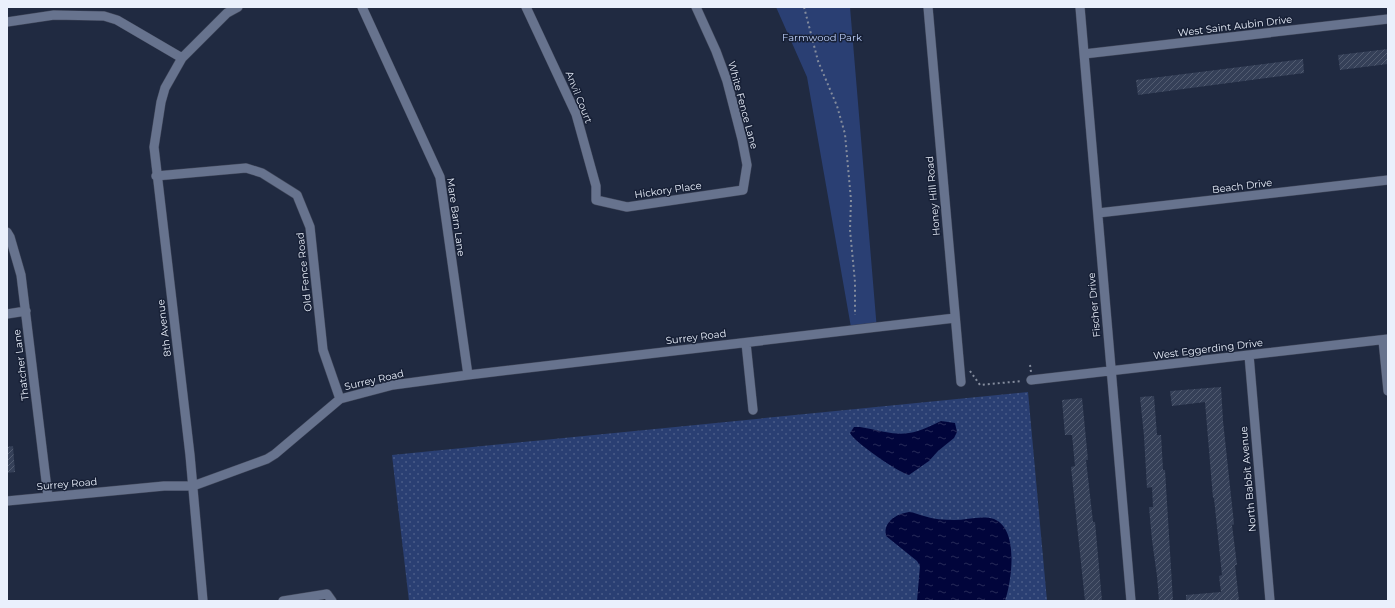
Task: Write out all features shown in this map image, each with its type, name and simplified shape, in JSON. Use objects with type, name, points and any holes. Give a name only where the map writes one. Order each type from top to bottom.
[{"type":"street","name":"8th Avenue","points":[[203,601],[190,455],[156,176],[154,147],[160,102],[164,88],[182,58],[227,13],[238,7]]},
{"type":"street","name":"Mare Barn Lane","points":[[362,7],[440,177],[468,375]]},
{"type":"street","name":"Anvil Court","points":[[526,7],[576,114],[596,186],[596,200]]},
{"type":"street","name":"White Fence Lane","points":[[696,7],[716,51],[727,81],[742,139],[747,165],[743,190]]},
{"type":"street","name":"Honey Hill Road","points":[[928,7],[961,382]]},
{"type":"street","name":"Fischer Drive","points":[[1080,7],[1131,601]]},
{"type":"street","points":[[7,22],[53,11],[104,16],[117,20],[182,58]]},
{"type":"street","name":"West Saint Aubin Drive","points":[[1084,54],[1388,19]]},
{"type":"street","name":"Old Fence Road","points":[[156,176],[246,168],[262,173],[297,195],[310,227],[324,350],[340,399]]},
{"type":"street","name":"Beach Drive","points":[[1098,213],[1388,180]]},
{"type":"street","name":"Hickory Place","points":[[596,200],[627,206],[743,190]]},
{"type":"street","name":"Thatcher Lane","points":[[7,232],[22,275],[48,497]]},
{"type":"street","points":[[7,314],[26,311]]},
{"type":"street","name":"Surrey Road","points":[[7,501],[192,486],[267,459],[276,454],[340,399],[393,385],[955,318]]},
{"type":"street","points":[[1386,339],[1388,391]]},
{"type":"street","name":"West Eggerding Drive","points":[[1031,380],[1111,372],[1386,339]]},
{"type":"street","points":[[746,343],[753,410]]},
{"type":"street","name":"North Babbit Avenue","points":[[1249,355],[1270,601]]},
{"type":"street","points":[[283,601],[327,594],[332,601]]},
{"type":"path","points":[[804,7],[818,61],[837,106],[845,134],[851,200],[850,230],[855,282],[855,315]]},
{"type":"path","points":[[970,371],[980,385],[1031,380]]},
{"type":"green space","name":"Farmwood Park","points":[[776,7],[850,7],[877,330],[852,333],[807,77]]},
{"type":"green space","points":[[1028,392],[1047,601],[409,601],[392,455]]},
{"type":"water","points":[[941,421],[955,423],[957,432],[954,438],[938,451],[929,461],[909,475],[896,469],[877,456],[859,443],[850,433],[854,427],[860,427],[901,434],[909,433],[918,431]]},
{"type":"water","points":[[909,512],[942,520],[989,518],[994,519],[1002,525],[1007,533],[1012,556],[1010,581],[1005,601],[917,601],[920,566],[917,561],[886,536],[886,527],[889,523],[895,517]]},
{"type":"building","points":[[1388,49],[1388,64],[1340,70],[1338,55]]},
{"type":"building","points":[[1303,59],[1304,73],[1138,95],[1136,80]]},
{"type":"building","points":[[1221,387],[1223,421],[1234,524],[1232,525],[1237,565],[1235,565],[1239,601],[1186,601],[1186,595],[1221,592],[1219,576],[1222,575],[1213,498],[1205,402],[1172,406],[1170,391]]},
{"type":"building","points":[[1154,396],[1157,435],[1161,435],[1163,470],[1165,470],[1173,601],[1159,601],[1149,507],[1153,507],[1152,487],[1147,488],[1140,397]]},
{"type":"building","points":[[1082,398],[1088,460],[1086,460],[1093,522],[1095,522],[1102,601],[1085,601],[1071,467],[1075,466],[1072,435],[1065,435],[1062,400]]},
{"type":"building","points":[[13,446],[15,472],[7,473],[7,447]]}]
